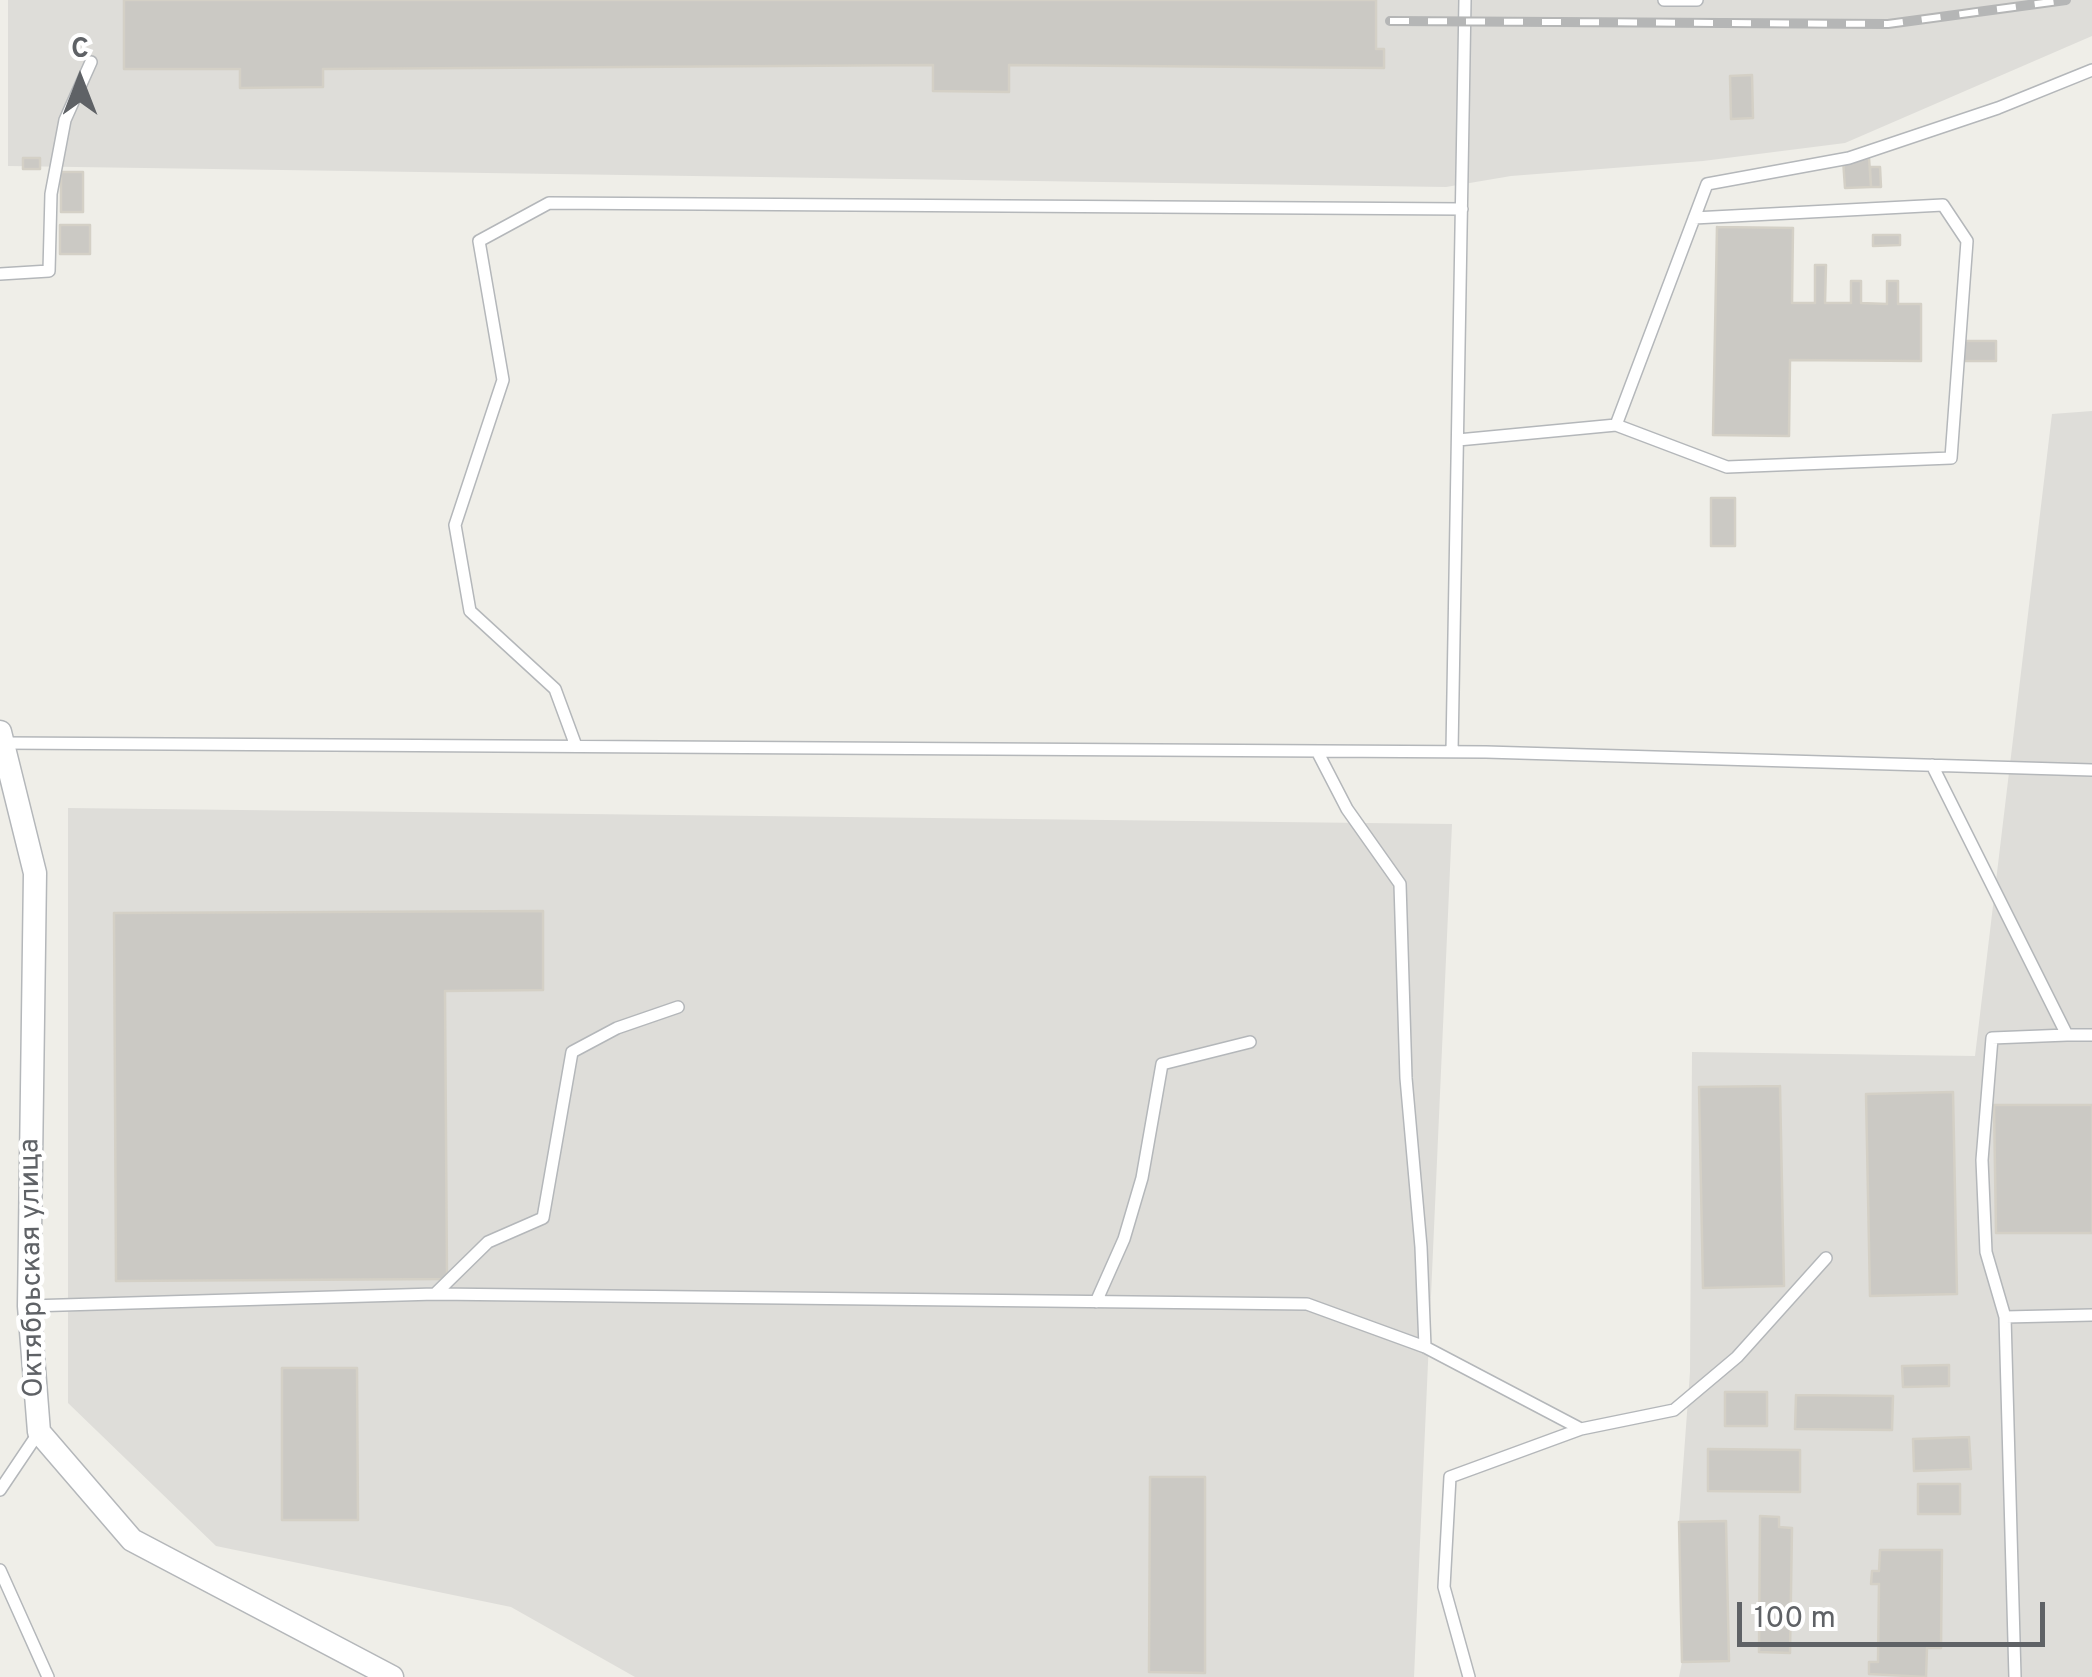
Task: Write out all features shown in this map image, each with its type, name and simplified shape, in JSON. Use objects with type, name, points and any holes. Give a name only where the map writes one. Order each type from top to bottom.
[{"type":"street","name":"Октябрьская улица","points":[[2,738],[34,873],[29,1306],[39,1432],[132,1540],[392,1677]]},
{"type":"lane","points":[[1452,751],[1465,0]]},
{"type":"lane","points":[[1664,0],[1698,0]]},
{"type":"lane","points":[[0,274],[49,270],[51,194],[65,120],[91,62]]},
{"type":"lane","points":[[1616,425],[1706,184],[1849,158],[1998,108],[2092,70]]},
{"type":"lane","points":[[576,746],[555,688],[470,611],[455,525],[502,380],[480,241],[549,203],[1462,210]]},
{"type":"lane","points":[[1458,440],[1616,425],[1727,467],[1952,458],[1968,241],[1943,205],[1694,218]]},
{"type":"lane","points":[[2,738],[1452,751],[2092,770]]},
{"type":"lane","points":[[1317,750],[1347,808],[1400,884],[1406,1078],[1425,1346]]},
{"type":"lane","points":[[1932,765],[2066,1035]]},
{"type":"lane","points":[[435,1294],[488,1242],[543,1218],[572,1052],[618,1028],[678,1007]]},
{"type":"lane","points":[[2015,1677],[2006,1317],[1986,1252],[1982,1160],[1992,1038],[2092,1035]]},
{"type":"lane","points":[[1096,1302],[1124,1239],[1142,1178],[1162,1064],[1250,1042]]},
{"type":"lane","points":[[1469,1677],[1444,1586],[1450,1477],[1581,1428],[1674,1410],[1737,1357],[1826,1258]]},
{"type":"lane","points":[[29,1306],[435,1294],[1306,1304],[1425,1346],[1581,1428]]},
{"type":"lane","points":[[2006,1317],[2092,1316]]},
{"type":"lane","points":[[0,1490],[39,1432]]},
{"type":"lane","points":[[0,1570],[48,1677]]},
{"type":"shaded area","points":[[8,0],[2092,0],[2092,36],[1845,143],[1703,161],[1511,176],[1446,187],[8,166]]},
{"type":"shaded area","points":[[2092,411],[2092,1677],[1679,1677],[1679,1522],[1690,1372],[1692,1052],[1975,1056],[2052,414]]},
{"type":"shaded area","points":[[68,808],[1452,824],[1414,1677],[635,1677],[511,1607],[216,1546],[68,1403]]},
{"type":"building","points":[[124,0],[1376,0],[1376,49],[1384,49],[1384,68],[1009,65],[1009,92],[933,91],[933,65],[323,69],[323,87],[240,88],[240,69],[124,69]]},
{"type":"building","points":[[1752,75],[1753,118],[1731,119],[1730,76]]},
{"type":"building","points":[[23,158],[40,158],[40,169],[23,169]]},
{"type":"building","points":[[1869,158],[1871,187],[1845,188],[1843,159]]},
{"type":"building","points":[[1870,167],[1880,167],[1881,187],[1871,187]]},
{"type":"building","points":[[61,172],[83,172],[83,212],[61,212]]},
{"type":"building","points":[[60,225],[90,225],[90,254],[60,254]]},
{"type":"building","points":[[1717,227],[1793,228],[1792,303],[1815,303],[1815,265],[1826,265],[1825,303],[1851,303],[1851,281],[1861,281],[1861,303],[1887,304],[1887,281],[1898,281],[1898,304],[1921,304],[1921,361],[1790,360],[1789,436],[1713,435]]},
{"type":"building","points":[[1873,235],[1900,235],[1900,245],[1873,246]]},
{"type":"building","points":[[1955,341],[1996,341],[1996,361],[1955,361]]},
{"type":"building","points":[[1711,498],[1735,498],[1735,546],[1711,546]]},
{"type":"building","points":[[543,911],[543,990],[445,991],[447,1279],[116,1281],[114,913]]},
{"type":"building","points":[[1780,1086],[1784,1286],[1703,1288],[1699,1087]]},
{"type":"building","points":[[1953,1092],[1957,1294],[1870,1296],[1866,1094]]},
{"type":"building","points":[[1994,1105],[2092,1105],[2092,1233],[1996,1233]]},
{"type":"building","points":[[1949,1365],[1949,1386],[1903,1387],[1902,1366]]},
{"type":"building","points":[[282,1368],[357,1368],[358,1520],[282,1520]]},
{"type":"building","points":[[1725,1392],[1767,1392],[1767,1426],[1725,1426]]},
{"type":"building","points":[[1796,1395],[1893,1396],[1892,1430],[1795,1429]]},
{"type":"building","points":[[1969,1437],[1971,1469],[1914,1471],[1913,1439]]},
{"type":"building","points":[[1708,1449],[1800,1450],[1800,1492],[1708,1491]]},
{"type":"building","points":[[1150,1477],[1205,1477],[1205,1673],[1149,1672]]},
{"type":"building","points":[[1918,1484],[1960,1484],[1960,1514],[1918,1514]]},
{"type":"building","points":[[1760,1516],[1779,1517],[1779,1527],[1792,1528],[1790,1653],[1759,1652]]},
{"type":"building","points":[[1726,1521],[1729,1661],[1682,1662],[1679,1522]]},
{"type":"building","points":[[1880,1550],[1942,1550],[1941,1648],[1927,1648],[1926,1677],[1869,1674],[1869,1662],[1878,1662],[1879,1584],[1871,1584],[1872,1571],[1879,1571]]},
{"type":"railway","points":[[1390,21],[1888,24],[2066,0]]}]
